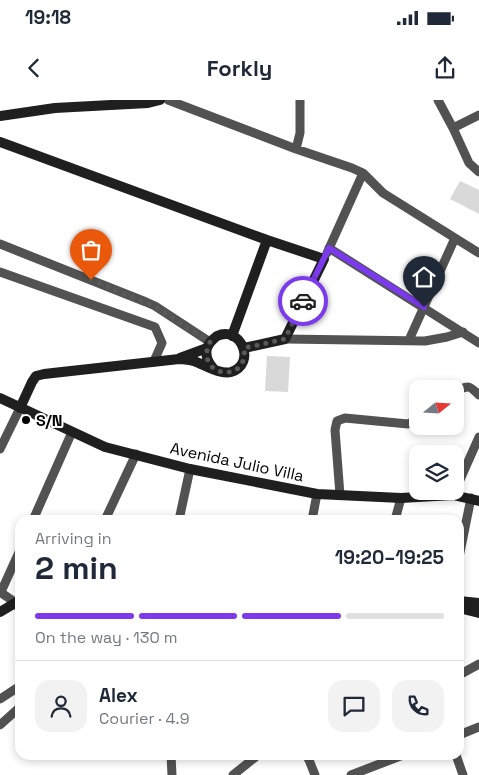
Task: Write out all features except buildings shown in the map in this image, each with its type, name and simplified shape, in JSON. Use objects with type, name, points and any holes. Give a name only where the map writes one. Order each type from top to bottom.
[{"type":"street","points":[[0,116],[54,104],[148,103],[160,100]]},
{"type":"street","points":[[168,100],[363,173],[383,193],[479,252]]},
{"type":"street","points":[[296,149],[300,133],[300,100]]},
{"type":"street","points":[[438,100],[469,164],[479,172]]},
{"type":"street","points":[[453,128],[479,115]]},
{"type":"street","points":[[0,142],[324,260]]},
{"type":"street","points":[[285,339],[324,260],[363,173]]},
{"type":"street","points":[[409,340],[455,238]]},
{"type":"street","points":[[232,336],[267,240]]},
{"type":"street","points":[[0,244],[146,302],[208,345]]},
{"type":"street","points":[[329,248],[479,343]]},
{"type":"street","points":[[0,272],[155,327],[162,343],[154,361]]},
{"type":"street","points":[[244,348],[285,339],[425,341],[463,332]]},
{"type":"street","points":[[0,449],[36,376],[179,358],[192,360],[223,373],[236,370],[240,366],[244,360],[244,348],[237,338],[221,335],[208,345],[179,358]]},
{"type":"street","points":[[208,345],[206,355],[214,369]]},
{"type":"street","points":[[464,388],[468,386],[479,395]]},
{"type":"street","name":"Avenida Julio Villa","points":[[0,398],[105,447],[190,469],[318,494],[409,497]]},
{"type":"street","points":[[340,495],[335,430],[338,421],[345,418],[409,424]]},
{"type":"street","points":[[36,515],[72,432]]},
{"type":"street","points":[[464,471],[479,437]]},
{"type":"street","points":[[107,515],[136,454]]},
{"type":"street","points":[[180,515],[190,469]]},
{"type":"street","points":[[313,515],[318,494]]},
{"type":"street","points":[[396,515],[401,498]]},
{"type":"street","points":[[464,539],[475,499]]},
{"type":"street","points":[[15,561],[1,592],[15,601]]},
{"type":"street","points":[[464,601],[479,603]]},
{"type":"street","points":[[0,612],[15,606]]},
{"type":"street","points":[[464,609],[479,613]]},
{"type":"street","points":[[464,672],[479,664]]},
{"type":"street","points":[[0,698],[15,689]]},
{"type":"street","points":[[0,725],[15,712]]},
{"type":"street","points":[[464,733],[479,727]]},
{"type":"street","points":[[171,760],[172,775]]},
{"type":"street","points":[[233,775],[252,760]]},
{"type":"street","points":[[311,760],[314,775]]},
{"type":"street","points":[[352,775],[390,760]]},
{"type":"street","points":[[458,760],[463,775]]},
{"type":"shaded area","points":[[460,181],[479,190],[479,214],[450,199]]},
{"type":"shaded area","points":[[267,356],[290,357],[288,392],[265,391]]},
{"type":"way so far","points":[[91,280],[154,306],[210,342],[206,355],[208,361],[211,367],[223,373],[236,370],[240,366],[244,360],[244,348],[285,339],[303,301]]},
{"type":"place","name":"S/N","points":[[26,420]]},
{"type":"route","points":[[303,301],[329,248],[424,307]]}]
